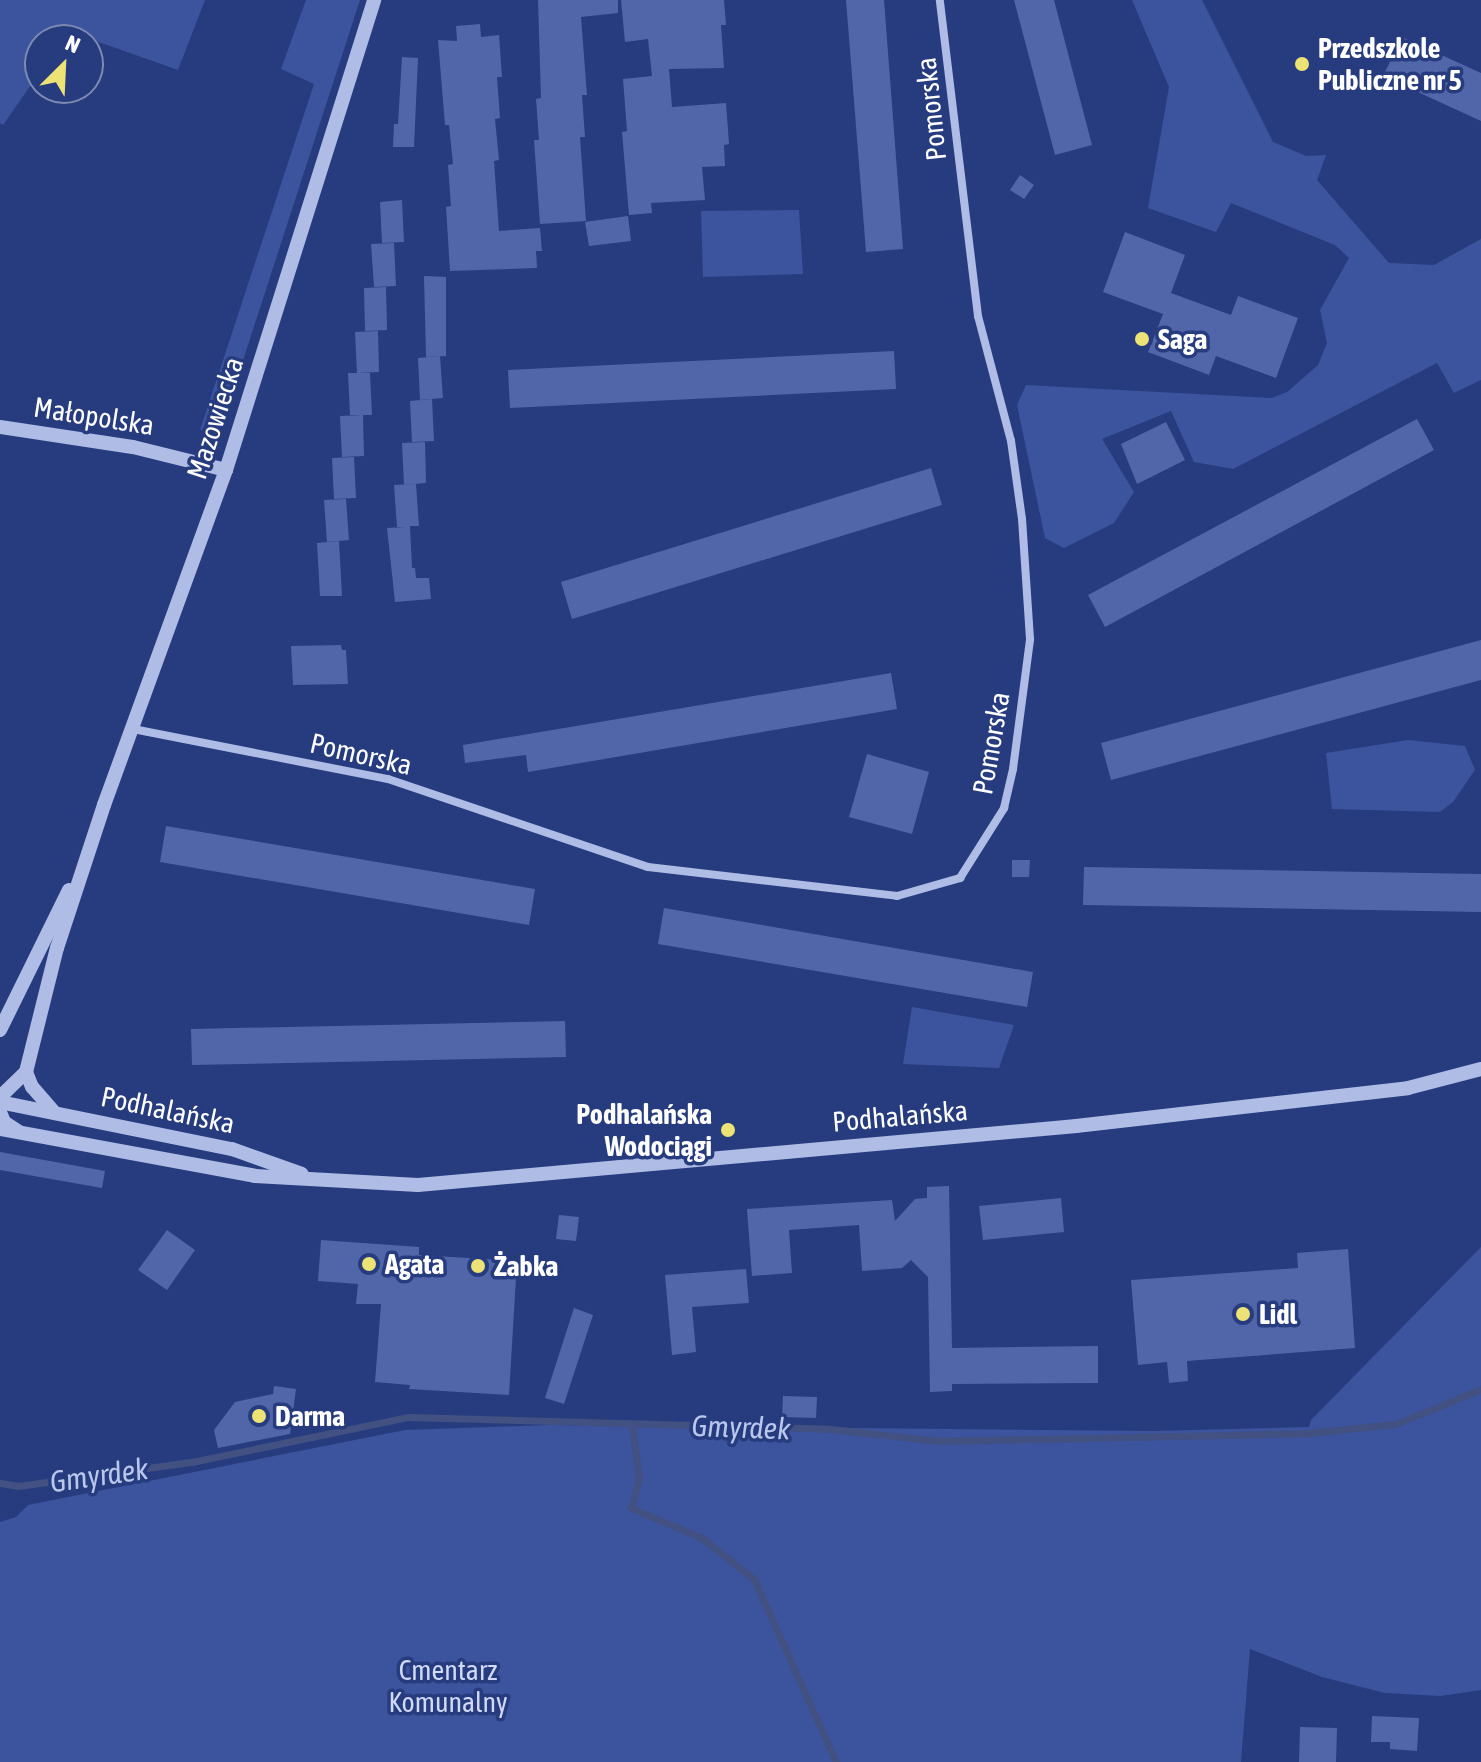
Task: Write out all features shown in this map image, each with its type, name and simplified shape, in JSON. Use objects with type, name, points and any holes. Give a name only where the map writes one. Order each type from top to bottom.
[{"type":"street","name":"Mazowiecka","points":[[26,1072],[57,948],[226,470],[374,0]]},
{"type":"street","name":"Pomorska","points":[[133,729],[388,779],[648,867],[897,896],[960,878],[1004,808],[1013,769],[1030,639],[1022,519],[1011,441],[978,316],[940,0]]},
{"type":"street","name":"Małopolska","points":[[0,427],[133,447],[226,470]]},
{"type":"street","name":"Mazowiecka","points":[[0,1030],[91,847]]},
{"type":"street","name":"Podhalańska","points":[[0,1129],[255,1176],[418,1185],[1017,1132],[1408,1088],[1481,1069]]},
{"type":"street","points":[[0,1099],[26,1072],[32,1087],[54,1112]]},
{"type":"street","name":"Podhalańska","points":[[0,1099],[232,1149],[321,1181]]},
{"type":"street","points":[[0,1112],[4,1122],[22,1133]]},
{"type":"green space","points":[[0,0],[205,0],[178,70],[104,44],[104,24],[24,24],[24,95],[3,125],[0,123]]},
{"type":"green space","points":[[306,0],[360,0],[221,428],[200,430],[314,84],[281,69]]},
{"type":"green space","points":[[1132,0],[1202,0],[1273,142],[1306,156],[1326,155],[1317,180],[1389,263],[1434,265],[1481,239],[1481,380],[1454,393],[1437,363],[1233,469],[1194,462],[1171,411],[1102,439],[1134,492],[1114,523],[1064,548],[1045,538],[1017,405],[1026,385],[1272,398],[1287,392],[1318,365],[1327,343],[1320,310],[1349,258],[1335,245],[1231,203],[1216,232],[1148,208],[1169,87]]},
{"type":"green space","points":[[799,210],[803,274],[703,277],[701,211]]},
{"type":"green space","points":[[1408,740],[1465,746],[1475,770],[1453,802],[1440,812],[1332,809],[1326,753]]},
{"type":"green space","points":[[912,1007],[1014,1025],[999,1068],[903,1064]]},
{"type":"green space","name":"Cmentarz Komunalny","points":[[1481,1247],[1481,1690],[1441,1696],[1385,1693],[1322,1677],[1250,1649],[1241,1762],[0,1762],[0,1522],[16,1517],[28,1505],[405,1430],[548,1425],[1155,1431],[1309,1427],[1311,1420]]},
{"type":"building","points":[[538,0],[618,0],[618,13],[581,17],[587,95],[582,95],[585,137],[580,137],[586,221],[540,224],[534,140],[539,140],[536,99],[541,98]]},
{"type":"building","points":[[621,0],[724,0],[726,25],[721,25],[724,68],[669,69],[672,107],[726,103],[729,144],[724,145],[725,166],[702,167],[705,200],[651,203],[652,213],[629,215],[622,132],[627,131],[623,79],[652,76],[648,39],[625,42]]},
{"type":"building","points":[[846,0],[884,0],[903,249],[866,252]]},
{"type":"building","points":[[1014,0],[1054,0],[1092,145],[1055,155]]},
{"type":"building","points":[[480,24],[481,37],[499,35],[502,77],[497,77],[500,118],[495,119],[499,160],[494,161],[499,231],[540,228],[542,251],[536,251],[537,268],[450,271],[446,207],[451,206],[448,165],[453,164],[449,125],[445,125],[438,40],[457,41],[456,26]]},
{"type":"building","points":[[1402,37],[1481,73],[1481,121],[1383,76]]},
{"type":"building","points":[[402,57],[418,58],[414,147],[393,147],[394,124],[398,124]]},
{"type":"building","points":[[1020,175],[1034,185],[1024,199],[1010,190]]},
{"type":"building","points":[[402,200],[404,242],[382,243],[380,202]]},
{"type":"building","points":[[628,216],[631,241],[589,246],[585,222]]},
{"type":"building","points":[[1125,232],[1185,255],[1171,293],[1231,315],[1238,296],[1298,318],[1276,378],[1216,356],[1209,375],[1148,352],[1163,314],[1103,292]]},
{"type":"building","points":[[394,243],[396,286],[374,287],[371,244]]},
{"type":"building","points":[[424,276],[446,277],[446,356],[426,357]]},
{"type":"building","points":[[386,287],[387,330],[365,331],[364,288]]},
{"type":"building","points":[[378,331],[379,372],[357,373],[355,332]]},
{"type":"building","points":[[894,351],[896,389],[510,408],[508,370]]},
{"type":"building","points":[[440,356],[443,398],[420,400],[418,358]]},
{"type":"building","points":[[348,373],[370,373],[372,415],[350,415]]},
{"type":"building","points":[[432,399],[434,441],[412,442],[410,401]]},
{"type":"building","points":[[363,415],[364,456],[342,457],[340,416]]},
{"type":"building","points":[[1417,419],[1434,450],[1105,627],[1088,595]]},
{"type":"building","points":[[1166,422],[1185,460],[1137,484],[1121,444]]},
{"type":"building","points":[[425,442],[426,483],[404,485],[402,443]]},
{"type":"building","points":[[354,457],[356,498],[334,499],[332,458]]},
{"type":"building","points":[[931,468],[942,505],[572,619],[561,582]]},
{"type":"building","points":[[416,484],[419,526],[410,526],[412,568],[415,568],[416,578],[429,578],[431,599],[395,602],[387,528],[406,527],[397,527],[394,485]]},
{"type":"building","points":[[346,499],[349,540],[327,542],[324,500]]},
{"type":"building","points":[[339,541],[342,596],[320,596],[317,543]]},
{"type":"building","points":[[1481,640],[1481,680],[1111,780],[1101,743]]},
{"type":"building","points":[[341,645],[342,650],[346,650],[348,684],[293,685],[291,646]]},
{"type":"building","points":[[891,673],[897,709],[528,772],[526,755],[465,763],[463,745]]},
{"type":"building","points":[[867,754],[929,772],[912,834],[849,817]]},
{"type":"building","points":[[166,826],[535,889],[529,925],[160,862]]},
{"type":"building","points":[[1012,860],[1030,860],[1029,877],[1012,877]]},
{"type":"building","points":[[1084,867],[1481,874],[1481,912],[1083,905]]},
{"type":"building","points":[[664,908],[1033,972],[1027,1007],[658,944]]},
{"type":"building","points":[[565,1021],[566,1057],[192,1065],[191,1029]]},
{"type":"building","points":[[0,1152],[105,1171],[102,1188],[0,1170]]},
{"type":"building","points":[[949,1186],[952,1348],[1098,1346],[1098,1383],[952,1384],[952,1391],[930,1392],[928,1277],[911,1260],[902,1268],[862,1271],[859,1225],[789,1230],[792,1273],[752,1276],[747,1209],[892,1200],[895,1221],[915,1199],[927,1198],[927,1187]]},
{"type":"building","points":[[1061,1198],[1064,1232],[983,1240],[979,1206]]},
{"type":"building","points":[[559,1215],[579,1217],[576,1241],[556,1239]]},
{"type":"building","points":[[167,1230],[195,1250],[167,1290],[138,1270]]},
{"type":"building","points":[[321,1240],[419,1247],[419,1255],[517,1261],[509,1395],[409,1389],[410,1385],[375,1382],[381,1304],[356,1304],[358,1284],[318,1281]]},
{"type":"building","name":"Lidl","points":[[1348,1249],[1355,1348],[1187,1361],[1188,1381],[1169,1383],[1167,1362],[1138,1365],[1131,1280],[1298,1268],[1297,1253]]},
{"type":"building","points":[[746,1269],[749,1303],[692,1307],[696,1352],[672,1355],[665,1275]]},
{"type":"building","points":[[574,1308],[593,1315],[564,1404],[545,1398]]},
{"type":"building","name":"Darma","points":[[274,1386],[296,1389],[290,1434],[218,1448],[214,1430],[235,1402],[273,1394]]},
{"type":"building","points":[[783,1396],[817,1397],[816,1418],[782,1417]]},
{"type":"building","points":[[1372,1716],[1419,1718],[1417,1751],[1390,1749],[1390,1742],[1371,1742]]},
{"type":"building","points":[[1300,1727],[1337,1728],[1336,1762],[1299,1762]]},
{"type":"waterway","name":"Gmyrdek","points":[[0,1483],[18,1486],[192,1462],[408,1417],[830,1429],[939,1441],[1308,1433],[1396,1424],[1481,1389]]},
{"type":"waterway","points":[[632,1425],[639,1479],[631,1508],[702,1538],[754,1579],[836,1762]]},
{"type":"place","name":"Przedszkole Publiczne nr 5","points":[[1302,64]]},
{"type":"place","name":"Saga","points":[[1142,339]]},
{"type":"place","name":"Podhalańska Wodociągi","points":[[728,1130]]},
{"type":"place","name":"Agata","points":[[369,1264]]},
{"type":"place","name":"Żabka","points":[[478,1266]]},
{"type":"place","name":"Lidl","points":[[1243,1314]]},
{"type":"place","name":"Darma","points":[[259,1416]]}]
